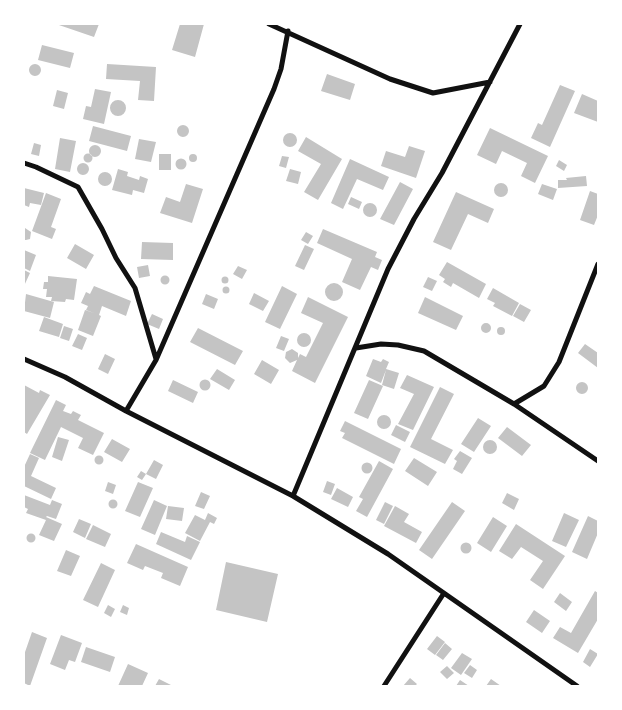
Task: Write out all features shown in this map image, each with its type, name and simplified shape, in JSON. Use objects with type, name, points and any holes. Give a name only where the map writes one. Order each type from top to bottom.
[{"type":"street","points":[[269,24],[390,79],[433,93],[490,82]]},
{"type":"street","points":[[293,496],[388,269],[442,173],[520,24]]},
{"type":"street","points":[[126,410],[156,360],[274,89],[281,69],[288,31]]},
{"type":"street","points":[[24,164],[36,167],[78,187],[116,258],[135,288],[156,360]]},
{"type":"street","points":[[514,404],[544,386],[559,362],[598,264]]},
{"type":"street","points":[[356,348],[381,344],[398,345],[424,351],[514,404],[598,462]]},
{"type":"street","points":[[24,358],[65,377],[293,496],[388,554],[577,686]]},
{"type":"street","points":[[384,686],[444,593]]},
{"type":"building","points":[[56,24],[99,24],[94,37]]},
{"type":"building","points":[[180,24],[204,24],[195,57],[172,50]]},
{"type":"building","points":[[42,45],[74,53],[70,68],[38,60]]},
{"type":"building","points":[[35,64],[41,70],[35,76],[29,70]]},
{"type":"building","points":[[107,64],[156,67],[154,101],[138,100],[140,81],[106,79]]},
{"type":"building","points":[[327,74],[355,84],[350,100],[321,91]]},
{"type":"building","points":[[560,85],[575,91],[550,147],[531,138],[538,123],[542,125]]},
{"type":"building","points":[[95,89],[111,92],[104,124],[83,119],[86,106],[91,107]]},
{"type":"building","points":[[57,90],[68,93],[64,109],[53,106]]},
{"type":"building","points":[[582,94],[598,101],[598,122],[574,113]]},
{"type":"building","points":[[115,100],[121,100],[126,105],[124,114],[115,116],[110,111],[110,105]]},
{"type":"building","points":[[183,125],[189,131],[183,137],[177,131]]},
{"type":"building","points":[[93,126],[131,136],[127,151],[89,141]]},
{"type":"building","points":[[490,128],[548,156],[535,183],[521,176],[527,163],[502,151],[496,164],[477,155]]},
{"type":"building","points":[[290,133],[295,135],[297,140],[295,145],[290,147],[285,145],[283,140],[285,135]]},
{"type":"building","points":[[306,137],[342,159],[318,200],[304,192],[321,164],[298,151]]},
{"type":"building","points":[[60,138],[76,141],[70,172],[55,169]]},
{"type":"building","points":[[139,139],[156,142],[151,162],[135,159]]},
{"type":"building","points":[[34,143],[41,145],[39,156],[31,154]]},
{"type":"building","points":[[95,145],[101,151],[95,157],[89,151]]},
{"type":"building","points":[[409,146],[425,151],[416,178],[381,166],[386,151],[405,157]]},
{"type":"building","points":[[88,154],[92,158],[88,162],[84,158]]},
{"type":"building","points":[[159,154],[171,154],[171,170],[159,170]]},
{"type":"building","points":[[193,154],[197,158],[193,162],[189,158]]},
{"type":"building","points":[[282,156],[289,157],[286,168],[279,166]]},
{"type":"building","points":[[179,159],[183,159],[186,164],[185,168],[179,169],[176,166],[176,162]]},
{"type":"building","points":[[350,159],[389,177],[383,190],[357,179],[343,209],[331,203]]},
{"type":"building","points":[[559,160],[567,165],[564,171],[556,166]]},
{"type":"building","points":[[83,163],[89,169],[83,175],[77,169]]},
{"type":"building","points":[[118,169],[128,172],[127,176],[139,180],[140,176],[148,179],[144,193],[133,190],[132,195],[112,190]]},
{"type":"building","points":[[290,169],[301,172],[298,184],[286,181]]},
{"type":"building","points":[[102,172],[108,172],[112,179],[108,186],[102,186],[98,182],[98,176]]},
{"type":"building","points":[[586,176],[587,186],[558,188],[558,180]]},
{"type":"building","points":[[400,182],[413,189],[394,225],[380,219]]},
{"type":"building","points":[[501,183],[506,185],[508,190],[506,195],[501,197],[496,195],[494,190],[496,185]]},
{"type":"building","points":[[186,184],[203,189],[192,223],[160,213],[166,197],[180,202]]},
{"type":"building","points":[[542,184],[557,189],[553,200],[538,194]]},
{"type":"building","points":[[24,188],[44,193],[41,205],[30,203],[29,207],[24,205]]},
{"type":"building","points":[[590,191],[598,194],[598,215],[594,225],[580,220]]},
{"type":"building","points":[[456,192],[494,209],[488,223],[468,214],[451,250],[433,242]]},
{"type":"building","points":[[46,193],[61,199],[51,227],[56,229],[52,239],[32,231]]},
{"type":"building","points":[[351,197],[362,202],[359,209],[348,204]]},
{"type":"building","points":[[370,203],[375,205],[377,210],[375,215],[370,217],[365,215],[363,210],[365,205]]},
{"type":"building","points":[[25,228],[31,232],[30,239],[24,240]]},
{"type":"building","points":[[323,229],[377,252],[375,257],[382,260],[378,270],[371,267],[360,290],[342,282],[352,259],[317,243]]},
{"type":"building","points":[[306,232],[313,236],[308,244],[301,240]]},
{"type":"building","points":[[142,242],[173,243],[173,260],[141,259]]},
{"type":"building","points":[[75,244],[94,255],[86,269],[67,258]]},
{"type":"building","points":[[305,245],[314,249],[304,270],[295,266]]},
{"type":"building","points":[[24,250],[36,255],[30,271],[24,268]]},
{"type":"building","points":[[447,262],[486,284],[479,298],[453,283],[451,287],[443,282],[445,279],[439,275]]},
{"type":"building","points":[[148,265],[150,276],[139,278],[137,267]]},
{"type":"building","points":[[238,266],[247,270],[242,279],[233,274]]},
{"type":"building","points":[[24,270],[30,273],[24,286]]},
{"type":"building","points":[[48,276],[77,279],[74,300],[66,299],[65,302],[51,301],[52,297],[46,297],[47,289],[43,289],[44,282],[48,282]]},
{"type":"building","points":[[165,276],[169,280],[165,284],[161,280]]},
{"type":"building","points":[[225,276],[229,280],[225,284],[221,280]]},
{"type":"building","points":[[428,277],[437,281],[432,291],[423,287]]},
{"type":"building","points":[[334,283],[340,286],[343,292],[340,298],[334,301],[328,298],[325,292],[328,286]]},
{"type":"building","points":[[94,286],[131,301],[126,316],[102,306],[99,315],[101,316],[93,336],[78,330],[85,310],[94,313],[86,310],[88,306],[81,303],[86,292],[90,294]]},
{"type":"building","points":[[226,286],[230,290],[226,294],[222,290]]},
{"type":"building","points":[[282,286],[297,294],[280,329],[265,322]]},
{"type":"building","points":[[493,288],[519,303],[512,316],[493,306],[495,303],[487,299]]},
{"type":"building","points":[[254,293],[269,301],[263,311],[249,304]]},
{"type":"building","points":[[26,294],[54,302],[50,318],[24,311]]},
{"type":"building","points":[[206,294],[218,299],[214,309],[202,304]]},
{"type":"building","points":[[308,297],[348,317],[315,383],[292,371],[297,360],[290,363],[285,358],[286,352],[292,349],[298,353],[298,358],[300,354],[306,357],[323,323],[301,313]]},
{"type":"building","points":[[425,297],[463,316],[456,330],[418,313]]},
{"type":"building","points":[[520,304],[531,310],[524,322],[513,316]]},
{"type":"building","points":[[152,314],[163,319],[159,329],[147,324]]},
{"type":"building","points":[[44,317],[63,324],[59,337],[39,331]]},
{"type":"building","points":[[484,323],[488,323],[491,328],[490,332],[484,333],[481,330],[481,326]]},
{"type":"building","points":[[64,326],[73,329],[69,341],[60,338]]},
{"type":"building","points":[[501,327],[505,331],[501,335],[497,331]]},
{"type":"building","points":[[198,328],[243,351],[235,365],[190,342]]},
{"type":"building","points":[[304,333],[309,335],[311,340],[309,345],[304,347],[299,345],[297,340],[299,335]]},
{"type":"building","points":[[78,334],[87,338],[82,350],[72,346]]},
{"type":"building","points":[[281,336],[289,339],[284,351],[276,348]]},
{"type":"building","points":[[585,344],[598,353],[598,368],[578,353]]},
{"type":"building","points":[[105,354],[115,359],[108,374],[98,369]]},
{"type":"building","points":[[373,359],[381,362],[383,359],[389,362],[386,369],[399,373],[394,389],[382,385],[386,370],[381,383],[366,376]]},
{"type":"building","points":[[262,360],[279,370],[271,384],[254,374]]},
{"type":"building","points":[[217,369],[235,380],[229,390],[210,379]]},
{"type":"building","points":[[407,375],[434,387],[413,430],[398,424],[414,394],[400,388]]},
{"type":"building","points":[[205,379],[211,385],[205,391],[199,385]]},
{"type":"building","points":[[173,380],[198,392],[193,403],[168,391]]},
{"type":"building","points":[[369,380],[383,386],[368,419],[354,413]]},
{"type":"building","points":[[580,382],[584,382],[588,388],[584,394],[580,394],[576,390],[576,386]]},
{"type":"building","points":[[24,385],[39,393],[40,390],[50,395],[27,434],[24,432]]},
{"type":"building","points":[[440,387],[454,394],[431,439],[453,450],[445,464],[410,447]]},
{"type":"building","points":[[56,400],[66,405],[63,411],[71,414],[73,411],[81,415],[78,420],[104,433],[93,455],[78,448],[83,438],[61,427],[45,460],[30,453]]},
{"type":"building","points":[[381,415],[387,415],[391,422],[387,429],[381,429],[377,425],[377,419]]},
{"type":"building","points":[[478,418],[491,426],[474,452],[461,444]]},
{"type":"building","points":[[345,421],[401,449],[394,464],[342,438],[345,433],[340,431]]},
{"type":"building","points":[[396,425],[410,432],[405,442],[391,435]]},
{"type":"building","points":[[507,427],[531,445],[522,456],[498,438]]},
{"type":"building","points":[[58,437],[69,440],[62,461],[52,457]]},
{"type":"building","points":[[112,439],[130,449],[122,462],[104,452]]},
{"type":"building","points":[[490,440],[495,442],[497,447],[495,452],[490,454],[485,452],[483,447],[485,442]]},
{"type":"building","points":[[460,451],[472,458],[462,474],[453,469],[457,461],[454,459]]},
{"type":"building","points":[[30,454],[39,458],[31,476],[56,488],[51,499],[24,486],[24,467]]},
{"type":"building","points":[[99,455],[104,460],[99,465],[94,460]]},
{"type":"building","points":[[414,458],[437,472],[428,486],[405,471]]},
{"type":"building","points":[[154,460],[163,465],[156,479],[146,474]]},
{"type":"building","points":[[379,461],[393,469],[367,517],[356,511],[363,499],[359,497]]},
{"type":"building","points":[[365,463],[369,463],[372,468],[371,472],[365,473],[362,470],[362,466]]},
{"type":"building","points":[[141,471],[146,474],[142,480],[137,477]]},
{"type":"building","points":[[327,481],[335,484],[331,495],[323,492]]},
{"type":"building","points":[[108,482],[116,485],[113,494],[105,491]]},
{"type":"building","points":[[138,482],[153,488],[140,517],[125,511]]},
{"type":"building","points":[[337,488],[353,497],[348,507],[331,499]]},
{"type":"building","points":[[201,492],[210,496],[204,509],[195,506]]},
{"type":"building","points":[[507,493],[519,499],[514,510],[502,503]]},
{"type":"building","points":[[24,495],[50,505],[52,500],[62,504],[56,519],[46,517],[62,524],[54,541],[39,535],[46,520],[26,513],[28,509],[24,507]]},
{"type":"building","points":[[113,499],[118,504],[113,509],[108,504]]},
{"type":"building","points":[[154,500],[167,506],[155,535],[141,529]]},
{"type":"building","points":[[385,502],[393,506],[384,524],[376,520]]},
{"type":"building","points":[[452,502],[465,511],[432,559],[419,550]]},
{"type":"building","points":[[168,506],[184,508],[182,521],[166,519]]},
{"type":"building","points":[[395,506],[409,514],[404,522],[422,532],[416,543],[384,526]]},
{"type":"building","points":[[208,513],[217,518],[214,524],[210,522],[200,541],[185,533],[195,515],[205,520]]},
{"type":"building","points":[[564,513],[579,520],[566,547],[552,541]]},
{"type":"building","points":[[588,516],[598,521],[598,533],[587,559],[572,552]]},
{"type":"building","points":[[493,517],[507,526],[491,552],[477,543]]},
{"type":"building","points":[[79,519],[91,524],[85,538],[73,532]]},
{"type":"building","points":[[516,524],[565,556],[543,589],[530,580],[543,561],[521,547],[512,559],[499,551]]},
{"type":"building","points":[[93,525],[111,534],[105,547],[86,539]]},
{"type":"building","points":[[161,532],[185,542],[187,536],[200,542],[191,560],[156,544]]},
{"type":"building","points":[[31,533],[36,538],[31,543],[26,538]]},
{"type":"building","points":[[466,542],[472,548],[466,554],[460,548]]},
{"type":"building","points":[[136,544],[188,567],[180,586],[161,578],[163,573],[145,566],[143,570],[127,563]]},
{"type":"building","points":[[66,550],[80,556],[71,576],[57,571]]},
{"type":"building","points":[[226,562],[278,574],[267,622],[216,610]]},
{"type":"building","points":[[101,563],[115,570],[98,607],[83,600]]},
{"type":"building","points":[[595,591],[598,593],[598,619],[578,653],[553,638],[560,627],[571,633]]},
{"type":"building","points":[[560,593],[572,602],[566,611],[554,602]]},
{"type":"building","points":[[108,605],[115,609],[111,617],[104,613]]},
{"type":"building","points":[[123,605],[129,608],[127,615],[120,612]]},
{"type":"building","points":[[534,610],[550,621],[542,633],[526,622]]},
{"type":"building","points":[[32,632],[47,638],[30,686],[24,683],[24,655]]},
{"type":"building","points":[[61,635],[82,643],[75,662],[69,660],[65,670],[50,664]]},
{"type":"building","points":[[437,636],[445,642],[435,655],[427,649]]},
{"type":"building","points":[[445,643],[452,649],[443,660],[436,655]]},
{"type":"building","points":[[86,647],[115,657],[110,672],[81,662]]},
{"type":"building","points":[[590,649],[598,654],[590,667],[583,662]]},
{"type":"building","points":[[462,653],[472,659],[461,675],[451,668]]},
{"type":"building","points":[[128,664],[148,673],[142,686],[118,686]]},
{"type":"building","points":[[470,665],[477,670],[472,678],[464,673]]},
{"type":"building","points":[[447,666],[454,673],[447,679],[440,672]]},
{"type":"building","points":[[410,678],[417,684],[415,686],[403,686]]},
{"type":"building","points":[[159,679],[173,686],[155,686]]},
{"type":"building","points":[[491,679],[501,686],[486,686]]},
{"type":"building","points":[[460,680],[469,686],[456,686]]}]
